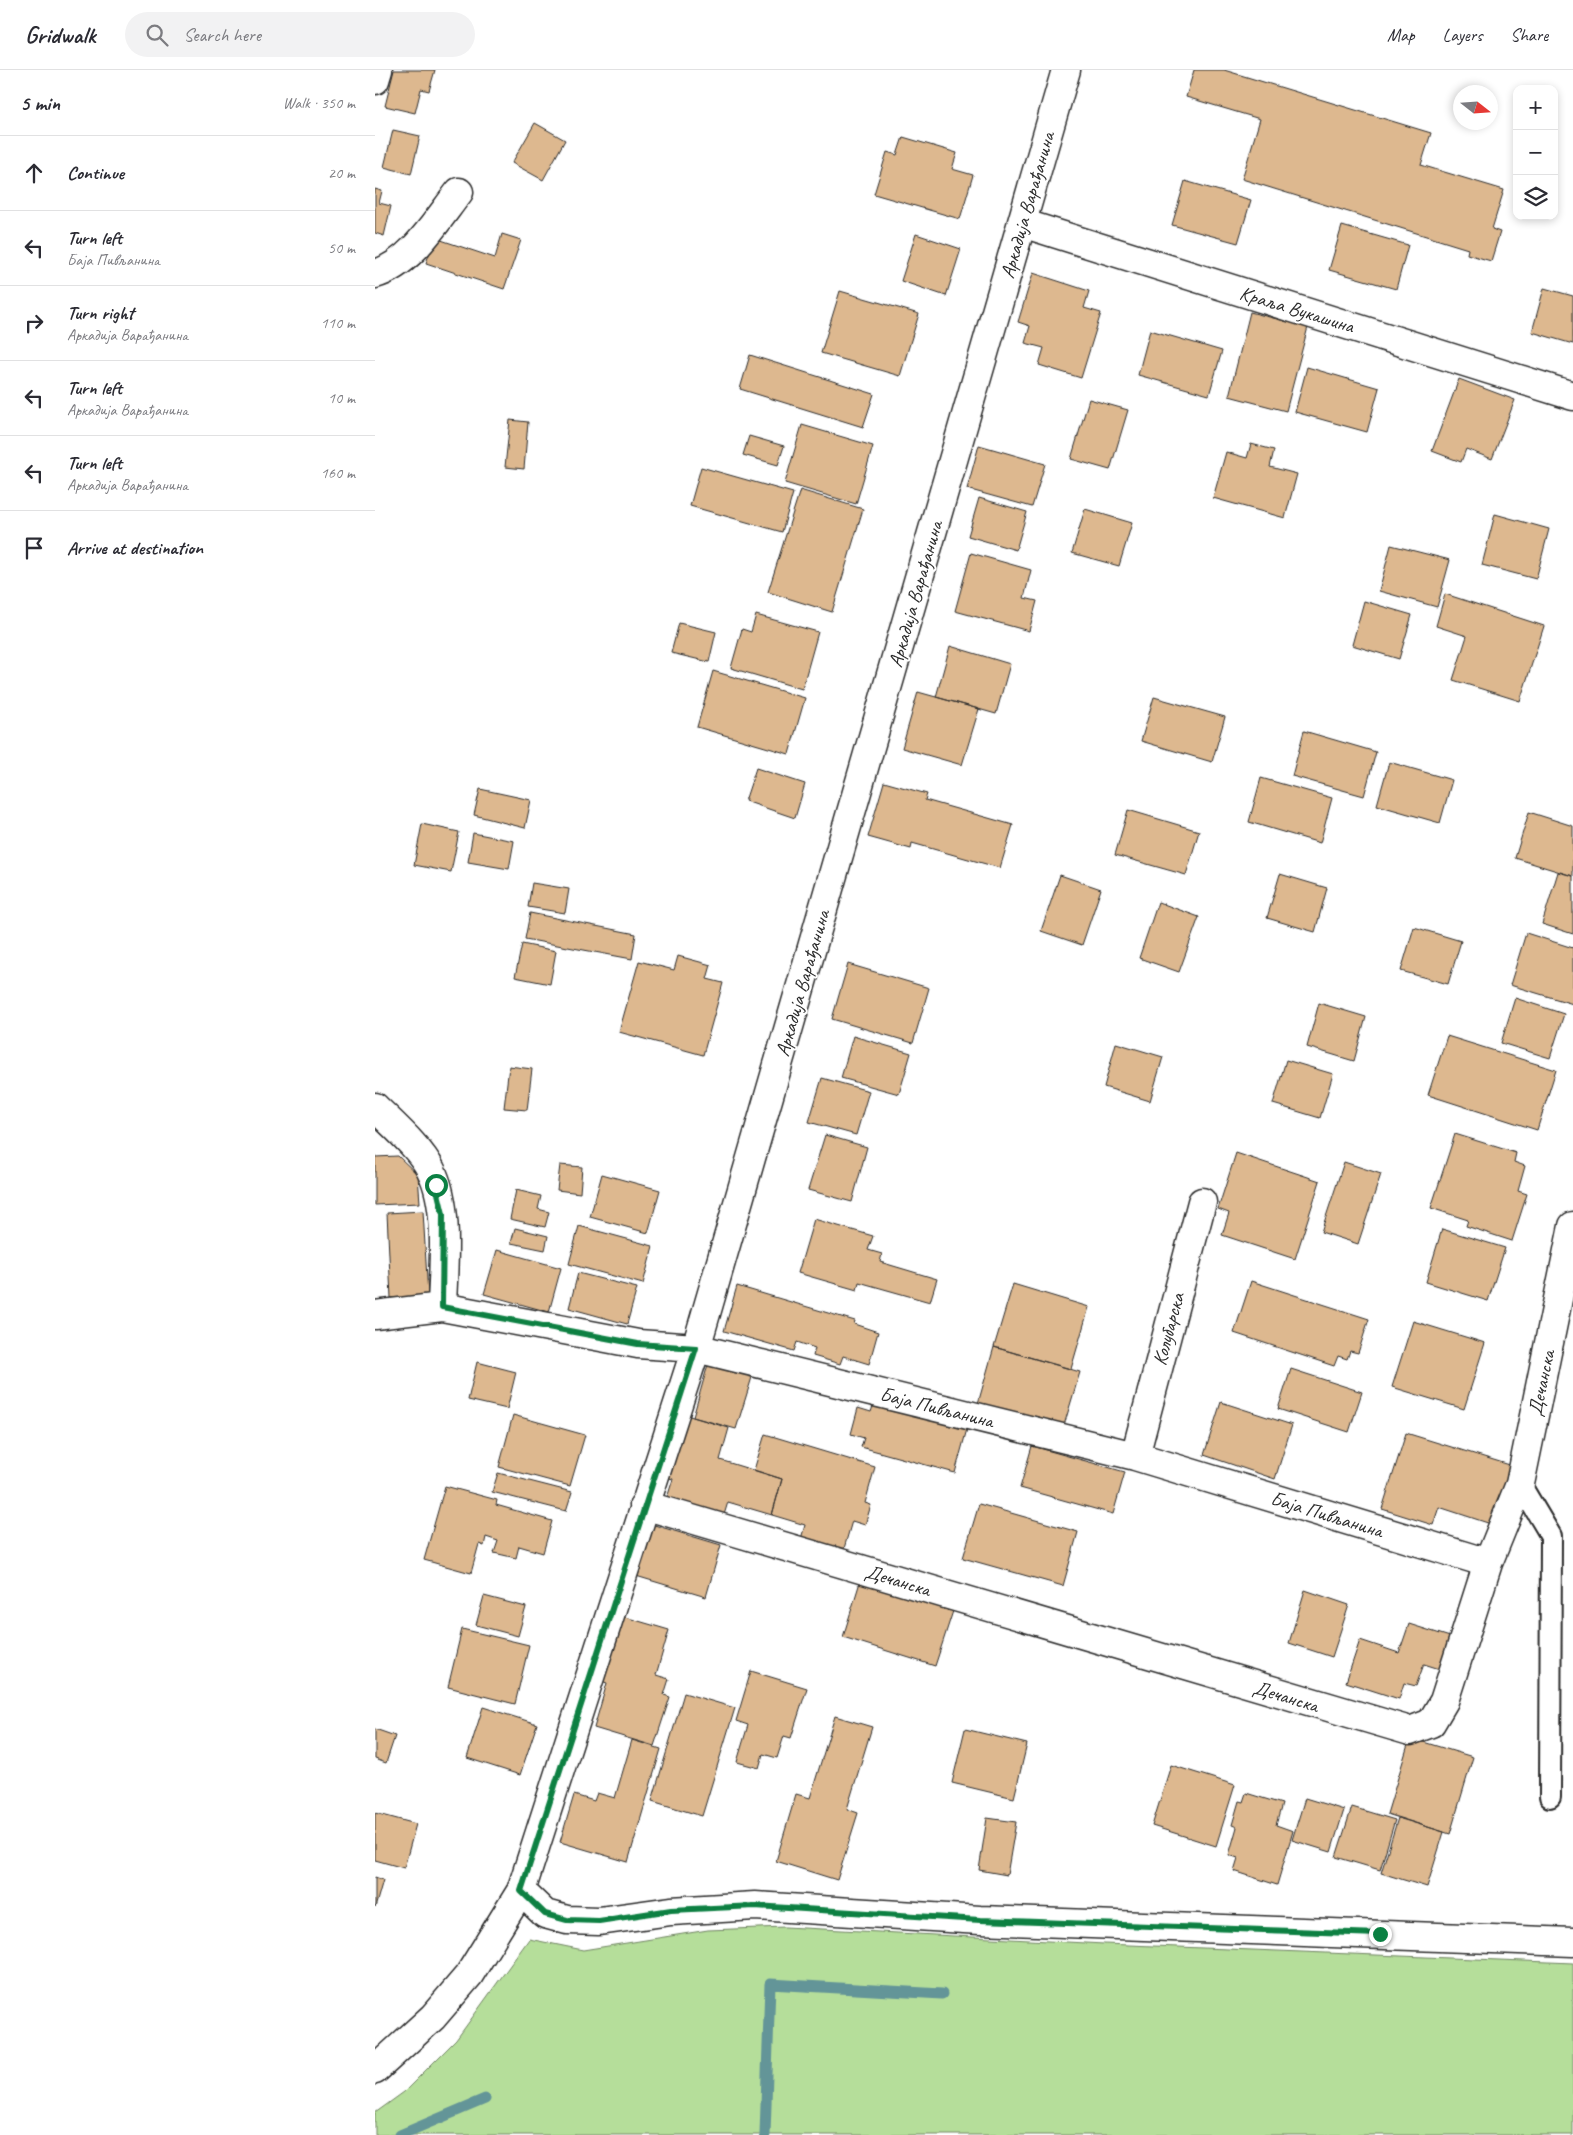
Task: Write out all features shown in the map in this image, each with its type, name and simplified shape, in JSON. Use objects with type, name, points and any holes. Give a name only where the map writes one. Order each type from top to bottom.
[{"type":"street","points":[[375,80],[378,70]]},
{"type":"street","name":"Аркадија Варађанина","points":[[375,2070],[433,2017],[469,1975],[521,1891],[696,1348],[1066,70]]},
{"type":"street","points":[[375,274],[383,272],[409,253],[459,192]]},
{"type":"street","name":"Краља Вукашина","points":[[1022,223],[1573,396]]},
{"type":"street","points":[[375,1107],[422,1156],[431,1170],[443,1214],[442,1307]]},
{"type":"street","name":"Колубарска","points":[[1135,1456],[1202,1202]]},
{"type":"street","name":"Дечанска","points":[[644,1505],[1410,1731],[1431,1723],[1444,1701],[1488,1563],[1520,1484],[1573,1226]]},
{"type":"street","name":"Баја Пивљанина","points":[[375,1316],[442,1307],[638,1344],[696,1348],[1135,1456],[1488,1563]]},
{"type":"street","points":[[521,1891],[545,1914],[567,1920],[599,1921],[671,1910],[755,1906],[980,1920],[1573,1942]]},
{"type":"lane","points":[[1520,1484],[1551,1536],[1550,1797]]},
{"type":"green space","points":[[785,1927],[1104,1944],[1573,1963],[1573,2135],[375,2135],[375,2113],[404,2092],[456,2040],[529,1939],[583,1950],[708,1930]]},
{"type":"building","points":[[394,70],[435,70],[429,91],[421,89],[415,113],[385,106]]},
{"type":"building","points":[[1194,70],[1224,70],[1431,133],[1421,165],[1504,190],[1492,229],[1500,232],[1491,261],[1467,254],[1468,249],[1242,179],[1260,119],[1186,97]]},
{"type":"building","points":[[535,123],[565,140],[543,180],[512,163]]},
{"type":"building","points":[[393,130],[420,136],[411,174],[384,167]]},
{"type":"building","points":[[903,137],[957,153],[952,169],[973,175],[960,219],[874,194],[887,152],[897,155]]},
{"type":"building","points":[[1185,181],[1251,200],[1238,243],[1172,225]]},
{"type":"building","points":[[375,189],[382,191],[379,203],[391,206],[384,236],[375,233]]},
{"type":"building","points":[[1342,226],[1408,245],[1396,289],[1329,270]]},
{"type":"building","points":[[502,234],[521,240],[504,289],[426,263],[435,238],[495,258]]},
{"type":"building","points":[[916,234],[961,249],[946,296],[901,281]]},
{"type":"building","points":[[1033,273],[1089,291],[1084,308],[1101,313],[1081,378],[1039,365],[1044,348],[1025,343],[1030,326],[1018,322]]},
{"type":"building","points":[[1544,288],[1573,296],[1573,344],[1532,332]]},
{"type":"building","points":[[840,291],[919,314],[900,376],[821,353]]},
{"type":"building","points":[[1250,312],[1308,327],[1286,411],[1229,396]]},
{"type":"building","points":[[1150,330],[1222,351],[1209,395],[1138,375]]},
{"type":"building","points":[[750,355],[874,394],[863,427],[740,389]]},
{"type":"building","points":[[1307,367],[1379,388],[1367,432],[1295,412]]},
{"type":"building","points":[[1459,379],[1515,400],[1492,459],[1466,449],[1461,462],[1432,451]]},
{"type":"building","points":[[1089,399],[1128,410],[1110,470],[1071,459]]},
{"type":"building","points":[[510,420],[528,422],[524,469],[505,467]]},
{"type":"building","points":[[802,425],[873,446],[856,504],[785,483]]},
{"type":"building","points":[[749,436],[784,446],[778,465],[743,455]]},
{"type":"building","points":[[1251,444],[1274,450],[1270,467],[1297,474],[1285,518],[1213,498],[1226,452],[1247,458]]},
{"type":"building","points":[[979,445],[1045,464],[1032,507],[967,489]]},
{"type":"building","points":[[701,467],[793,493],[782,532],[690,506]]},
{"type":"building","points":[[800,490],[863,509],[832,612],[768,592]]},
{"type":"building","points":[[979,498],[1027,512],[1016,550],[968,536]]},
{"type":"building","points":[[1085,509],[1132,523],[1119,566],[1072,553]]},
{"type":"building","points":[[1495,514],[1549,529],[1536,579],[1482,565]]},
{"type":"building","points":[[1391,545],[1450,560],[1437,607],[1379,591]]},
{"type":"building","points":[[971,553],[1031,570],[1024,598],[1037,601],[1029,631],[955,611]]},
{"type":"building","points":[[1445,594],[1544,626],[1520,701],[1453,680],[1467,636],[1436,626]]},
{"type":"building","points":[[1364,601],[1412,615],[1399,659],[1352,645]]},
{"type":"building","points":[[756,615],[818,632],[802,689],[731,668],[742,629],[751,632]]},
{"type":"building","points":[[679,623],[716,632],[709,662],[671,653]]},
{"type":"building","points":[[950,646],[1010,664],[996,714],[936,697]]},
{"type":"building","points":[[713,671],[805,698],[789,754],[697,727]]},
{"type":"building","points":[[918,692],[979,709],[962,765],[902,748]]},
{"type":"building","points":[[1154,697],[1225,717],[1212,762],[1141,741]]},
{"type":"building","points":[[1304,731],[1376,752],[1364,796],[1292,776]]},
{"type":"building","points":[[1389,762],[1452,780],[1440,823],[1377,805]]},
{"type":"building","points":[[756,768],[805,784],[795,818],[745,801]]},
{"type":"building","points":[[1261,778],[1332,798],[1320,843],[1249,822]]},
{"type":"building","points":[[884,782],[927,794],[925,800],[1013,825],[1000,868],[912,843],[911,849],[868,837]]},
{"type":"building","points":[[480,789],[531,800],[525,828],[474,815]]},
{"type":"building","points":[[1128,810],[1199,831],[1186,875],[1115,855]]},
{"type":"building","points":[[1529,812],[1573,826],[1573,876],[1515,858]]},
{"type":"building","points":[[422,824],[459,832],[451,872],[414,865]]},
{"type":"building","points":[[473,833],[514,841],[509,869],[468,862]]},
{"type":"building","points":[[1558,872],[1573,876],[1573,934],[1542,924]]},
{"type":"building","points":[[1280,874],[1327,888],[1315,932],[1267,918]]},
{"type":"building","points":[[1060,875],[1101,889],[1082,945],[1041,931]]},
{"type":"building","points":[[532,883],[569,889],[565,913],[528,907]]},
{"type":"building","points":[[1158,902],[1199,917],[1179,972],[1139,958]]},
{"type":"building","points":[[530,913],[636,934],[632,959],[525,939]]},
{"type":"building","points":[[1414,927],[1461,941],[1448,984],[1401,971]]},
{"type":"building","points":[[1526,933],[1573,948],[1573,1004],[1510,985]]},
{"type":"building","points":[[522,944],[556,951],[550,984],[515,977]]},
{"type":"building","points":[[678,956],[711,965],[707,979],[723,983],[703,1055],[619,1032],[639,961],[674,970]]},
{"type":"building","points":[[848,964],[929,988],[913,1043],[832,1019]]},
{"type":"building","points":[[1515,998],[1564,1014],[1550,1058],[1501,1043]]},
{"type":"building","points":[[1319,1003],[1366,1017],[1354,1061],[1307,1047]]},
{"type":"building","points":[[853,1036],[911,1053],[899,1094],[841,1078]]},
{"type":"building","points":[[1447,1036],[1556,1070],[1537,1130],[1428,1095]]},
{"type":"building","points":[[1116,1043],[1163,1057],[1150,1101],[1104,1087]]},
{"type":"building","points":[[1286,1060],[1333,1074],[1320,1118],[1273,1104]]},
{"type":"building","points":[[509,1066],[532,1069],[527,1110],[504,1108]]},
{"type":"building","points":[[822,1078],[869,1091],[856,1135],[809,1122]]},
{"type":"building","points":[[1455,1134],[1516,1153],[1514,1162],[1525,1166],[1518,1191],[1527,1194],[1512,1241],[1466,1226],[1468,1220],[1431,1208]]},
{"type":"building","points":[[825,1135],[867,1147],[852,1202],[808,1190]]},
{"type":"building","points":[[1236,1153],[1320,1181],[1295,1259],[1222,1235],[1229,1213],[1218,1209]]},
{"type":"building","points":[[398,1156],[418,1175],[420,1203],[375,1205],[375,1157]]},
{"type":"building","points":[[1344,1162],[1381,1174],[1358,1244],[1321,1232]]},
{"type":"building","points":[[560,1165],[582,1167],[580,1193],[557,1190]]},
{"type":"building","points":[[602,1174],[660,1190],[648,1233],[590,1217]]},
{"type":"building","points":[[516,1190],[541,1196],[538,1209],[549,1212],[545,1227],[510,1219]]},
{"type":"building","points":[[423,1211],[428,1296],[391,1298],[387,1213]]},
{"type":"building","points":[[814,1219],[873,1236],[868,1250],[882,1254],[880,1262],[937,1279],[930,1302],[859,1282],[857,1290],[798,1273]]},
{"type":"building","points":[[579,1226],[653,1246],[643,1284],[569,1264]]},
{"type":"building","points":[[515,1228],[548,1236],[545,1250],[511,1243]]},
{"type":"building","points":[[1442,1229],[1505,1248],[1488,1301],[1426,1282]]},
{"type":"building","points":[[497,1250],[561,1268],[549,1312],[484,1294]]},
{"type":"building","points":[[578,1273],[637,1288],[627,1324],[569,1308]]},
{"type":"building","points":[[1251,1281],[1369,1319],[1358,1353],[1350,1351],[1347,1359],[1338,1356],[1334,1366],[1234,1333]]},
{"type":"building","points":[[1013,1284],[1089,1307],[1071,1369],[994,1347]]},
{"type":"building","points":[[737,1286],[855,1321],[854,1324],[878,1332],[869,1364],[843,1356],[840,1364],[813,1356],[815,1348],[797,1342],[794,1351],[724,1331]]},
{"type":"building","points":[[1413,1321],[1485,1343],[1464,1409],[1392,1387]]},
{"type":"building","points":[[994,1347],[1080,1372],[1062,1432],[977,1407]]},
{"type":"building","points":[[709,1361],[753,1374],[736,1429],[693,1417]]},
{"type":"building","points":[[477,1362],[516,1372],[507,1409],[468,1400]]},
{"type":"building","points":[[1291,1369],[1362,1392],[1349,1432],[1278,1409]]},
{"type":"building","points":[[1221,1402],[1292,1425],[1275,1479],[1204,1455]]},
{"type":"building","points":[[874,1403],[967,1429],[955,1473],[861,1447],[864,1438],[851,1434],[858,1408],[871,1412]]},
{"type":"building","points":[[683,1414],[729,1428],[720,1460],[782,1479],[772,1515],[728,1502],[724,1515],[667,1498],[673,1479],[669,1478]]},
{"type":"building","points":[[513,1415],[585,1435],[570,1486],[499,1467]]},
{"type":"building","points":[[1406,1433],[1513,1466],[1494,1525],[1439,1507],[1433,1525],[1382,1509]]},
{"type":"building","points":[[765,1434],[875,1467],[865,1503],[871,1505],[865,1525],[852,1521],[843,1552],[801,1539],[805,1525],[772,1515],[782,1479],[754,1470]]},
{"type":"building","points":[[1032,1446],[1125,1472],[1113,1514],[1020,1488]]},
{"type":"building","points":[[498,1473],[572,1492],[566,1511],[492,1492]]},
{"type":"building","points":[[445,1486],[497,1500],[496,1505],[552,1521],[543,1553],[519,1546],[516,1558],[494,1553],[498,1541],[486,1537],[484,1546],[479,1544],[471,1573],[424,1560]]},
{"type":"building","points":[[979,1504],[1078,1532],[1063,1586],[963,1558]]},
{"type":"building","points":[[651,1524],[721,1545],[706,1597],[636,1576]]},
{"type":"building","points":[[860,1582],[953,1611],[935,1666],[843,1637]]},
{"type":"building","points":[[1305,1590],[1349,1605],[1332,1657],[1289,1643]]},
{"type":"building","points":[[484,1596],[526,1607],[518,1636],[476,1625]]},
{"type":"building","points":[[618,1615],[669,1630],[656,1675],[669,1679],[664,1695],[670,1697],[654,1746],[594,1728],[607,1683],[599,1680]]},
{"type":"building","points":[[1409,1624],[1453,1638],[1443,1670],[1424,1664],[1416,1686],[1404,1683],[1399,1699],[1346,1682],[1360,1640],[1399,1653]]},
{"type":"building","points":[[462,1629],[529,1645],[515,1704],[448,1687]]},
{"type":"building","points":[[751,1671],[807,1688],[791,1738],[784,1736],[777,1758],[763,1754],[759,1768],[737,1762],[748,1725],[736,1721]]},
{"type":"building","points":[[684,1693],[735,1708],[702,1816],[652,1801]]},
{"type":"building","points":[[483,1707],[537,1724],[520,1775],[467,1758]]},
{"type":"building","points":[[835,1716],[872,1727],[847,1809],[858,1813],[837,1880],[776,1861],[796,1794],[810,1798]]},
{"type":"building","points":[[375,1729],[395,1736],[386,1763],[375,1759]]},
{"type":"building","points":[[965,1729],[1027,1744],[1014,1798],[952,1783]]},
{"type":"building","points":[[1410,1738],[1473,1757],[1450,1834],[1387,1814]]},
{"type":"building","points":[[632,1740],[661,1749],[628,1862],[560,1842],[574,1795],[594,1801],[597,1793],[615,1798]]},
{"type":"building","points":[[1171,1765],[1235,1785],[1216,1846],[1152,1826]]},
{"type":"building","points":[[1246,1793],[1282,1804],[1276,1825],[1293,1831],[1277,1885],[1234,1871],[1238,1858],[1229,1855],[1237,1827],[1232,1825],[1239,1801],[1243,1802]]},
{"type":"building","points":[[1305,1798],[1344,1810],[1331,1852],[1292,1840]]},
{"type":"building","points":[[1352,1807],[1395,1820],[1380,1870],[1336,1857]]},
{"type":"building","points":[[375,1813],[416,1824],[404,1868],[375,1860]]},
{"type":"building","points":[[987,1818],[1016,1822],[1007,1875],[979,1870]]},
{"type":"building","points":[[1398,1818],[1444,1832],[1427,1887],[1381,1873]]},
{"type":"building","points":[[375,1877],[383,1880],[375,1908]]},
{"type":"waterway","points":[[765,2135],[770,1984],[942,1994]]},
{"type":"waterway","points":[[400,2135],[485,2099]]},
{"type":"route","points":[[436,1185],[443,1214],[442,1307],[638,1344],[696,1348],[521,1891],[545,1914],[567,1920],[599,1921],[671,1910],[755,1906],[831,1909],[980,1920],[1380,1934]]}]
